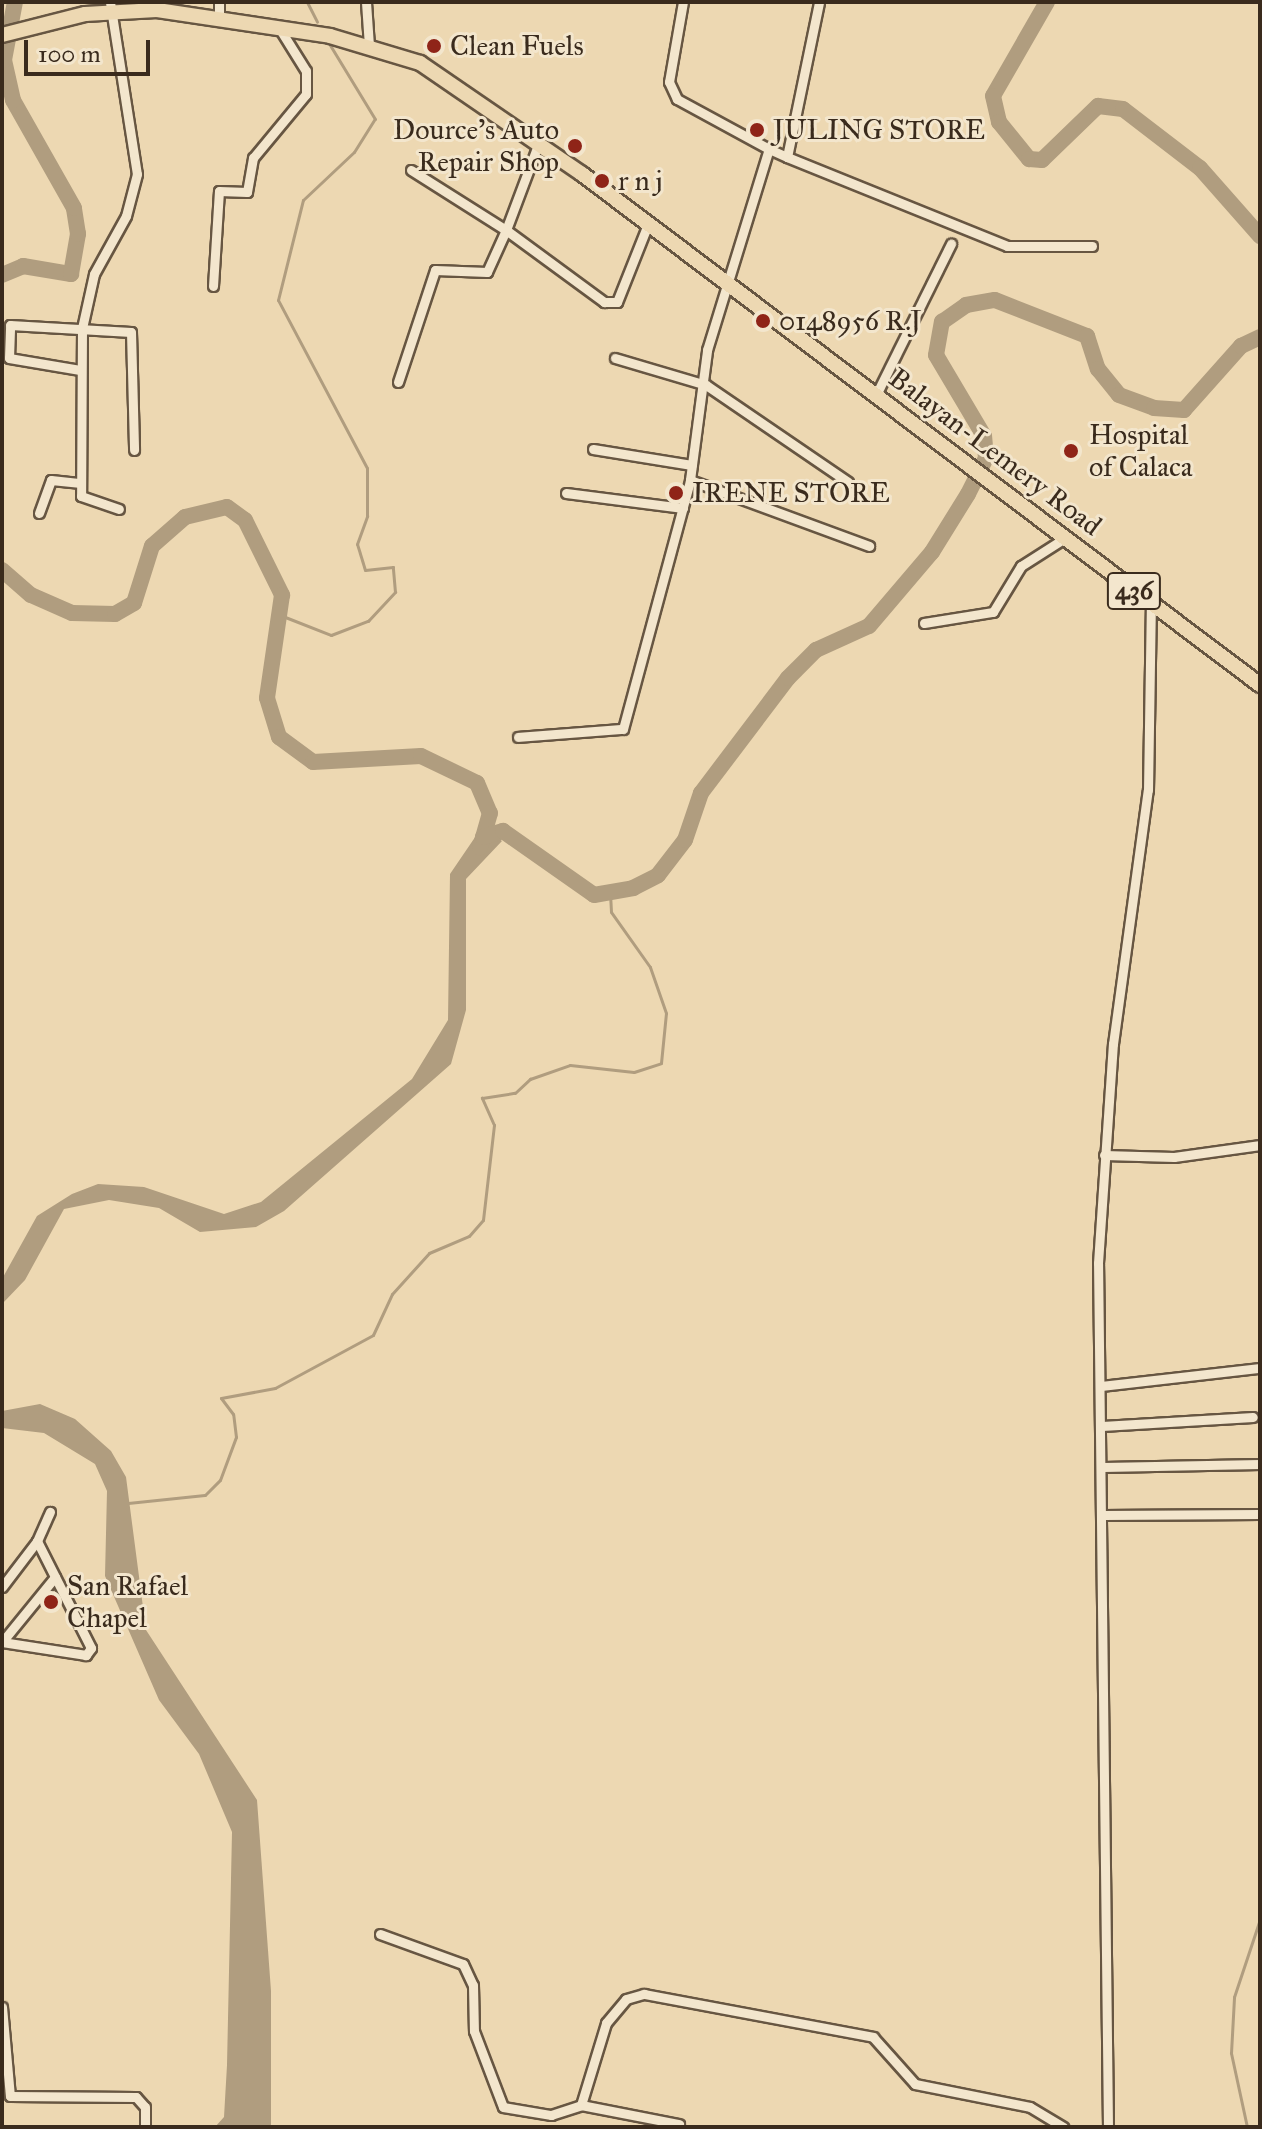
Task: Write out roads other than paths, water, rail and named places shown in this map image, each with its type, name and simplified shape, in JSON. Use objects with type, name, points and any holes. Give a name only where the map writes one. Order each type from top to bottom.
[{"type":"main road","name":"Balayan-Lemery Road","points":[[2,35],[111,6],[219,10],[369,46],[439,74],[539,142],[1260,685]]},
{"type":"street","points":[[366,2],[369,46]]},
{"type":"street","points":[[683,2],[669,82],[677,99],[769,149],[1007,246],[1092,246]]},
{"type":"street","points":[[787,157],[819,2]]},
{"type":"street","points":[[111,6],[137,174],[126,216],[94,274],[82,328],[81,483],[86,502],[119,509]]},
{"type":"street","points":[[213,286],[219,191],[247,192],[253,158],[306,94],[306,71],[278,26]]},
{"type":"street","points":[[398,382],[435,270],[487,272],[539,142]]},
{"type":"street","points":[[518,737],[623,729],[690,480],[726,282],[769,149]]},
{"type":"street","points":[[411,170],[506,230],[604,302],[617,302],[648,224]]},
{"type":"street","points":[[876,395],[951,244]]},
{"type":"street","points":[[80,370],[9,358],[10,325],[131,332],[134,450]]},
{"type":"street","points":[[615,358],[706,385],[848,482]]},
{"type":"street","points":[[593,449],[692,465]]},
{"type":"street","points":[[39,513],[51,480],[81,483]]},
{"type":"street","points":[[690,480],[869,546]]},
{"type":"street","points":[[566,493],[683,508]]},
{"type":"street","points":[[924,623],[993,612],[1021,566],[1065,538]]},
{"type":"street","points":[[1108,2127],[1101,1386],[1104,1155],[1148,790],[1151,603]]},
{"type":"street","points":[[1104,1155],[1174,1157],[1260,1145]]},
{"type":"street","points":[[1101,1386],[1260,1368]]},
{"type":"street","points":[[1102,1426],[1253,1417]]},
{"type":"street","points":[[1103,1467],[1260,1464]]},
{"type":"street","points":[[2,1587],[37,1541],[50,1512]]},
{"type":"street","points":[[1103,1515],[1260,1514]]},
{"type":"street","points":[[2,1642],[90,1652],[37,1541]]},
{"type":"street","points":[[2,1642],[55,1577]]},
{"type":"street","points":[[380,1934],[463,1964],[473,1985],[474,2031],[503,2107],[551,2115],[581,2105],[679,2124]]},
{"type":"street","points":[[581,2105],[606,2023],[626,1999],[644,1994],[873,2037],[915,2084],[1030,2107],[1063,2127]]},
{"type":"street","points":[[2,2007],[10,2096],[136,2097],[145,2107],[145,2127]]},
{"type":"waterway","points":[[2,275],[23,266],[71,274],[78,234],[74,208],[13,100],[4,60],[15,2]]},
{"type":"waterway","points":[[307,2],[317,22]]},
{"type":"waterway","points":[[1047,2],[993,96],[999,122],[1029,159],[1042,160],[1098,106],[1123,109],[1200,168],[1260,236]]},
{"type":"waterway","points":[[280,615],[331,635],[368,621],[395,592],[393,567],[365,570],[357,544],[367,516],[367,468],[278,300],[303,200],[354,152],[375,119],[330,45]]},
{"type":"waterway","points":[[483,837],[503,831],[594,895],[633,888],[658,875],[685,840],[701,793],[788,678],[816,650],[869,626],[932,552],[968,494],[986,458],[984,436],[936,355],[942,322],[966,305],[995,300],[1087,336],[1098,369],[1119,395],[1154,408],[1184,410],[1241,346],[1260,337]]},
{"type":"waterway","points":[[2,570],[31,595],[72,613],[115,614],[134,603],[152,546],[185,517],[227,507],[245,520],[282,595],[267,698],[279,737],[313,762],[421,756],[477,783],[490,813],[480,848]]},
{"type":"waterway","points":[[128,1503],[205,1495],[220,1480],[236,1437],[233,1414],[221,1398],[275,1388],[373,1335],[392,1294],[429,1253],[469,1236],[483,1220],[494,1125],[482,1098],[515,1093],[530,1079],[570,1065],[634,1072],[661,1063],[666,1013],[650,967],[611,912],[610,892]]},
{"type":"waterway","points":[[1247,2127],[1231,2053],[1234,1997],[1260,1919]]},
{"type":"place","name":"Clean Fuels","points":[[434,46]]},
{"type":"place","name":"JULING STORE","points":[[757,130]]},
{"type":"place","name":"Dource’s Auto Repair Shop","points":[[575,146]]},
{"type":"place","name":"r n j","points":[[602,181]]},
{"type":"place","name":"0148956 R.J","points":[[763,321]]},
{"type":"place","name":"Hospital of Calaca","points":[[1071,451]]},
{"type":"place","name":"IRENE STORE","points":[[676,493]]},
{"type":"place","name":"San Rafael Chapel","points":[[51,1602]]}]
